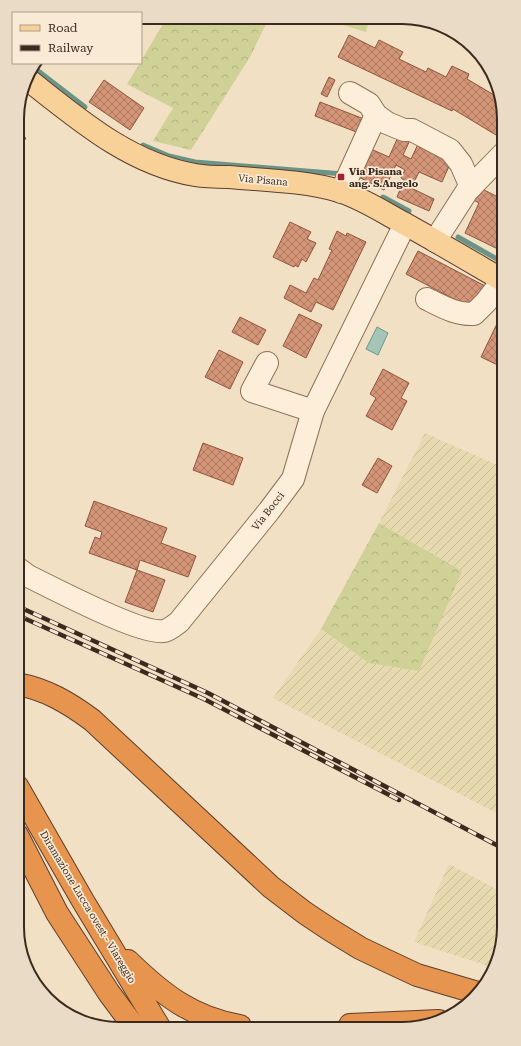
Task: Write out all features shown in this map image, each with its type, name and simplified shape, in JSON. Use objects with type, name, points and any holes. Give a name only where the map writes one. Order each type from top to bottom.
[{"type":"highway","points":[[24,686],[52,695],[70,704],[92,720],[271,887],[329,929],[360,948],[417,975],[472,991]]},
{"type":"highway","name":"Diramazione Lucca ovest - Viareggio","points":[[24,798],[83,901],[157,1022]]},
{"type":"highway","points":[[24,848],[57,913],[109,993],[131,1022]]},
{"type":"highway","points":[[83,901],[120,953],[153,986],[195,1013],[209,1019],[222,1022]]},
{"type":"main road","name":"Via Pisana","points":[[31,82],[105,137],[140,158],[176,171],[197,175],[302,184],[341,192],[366,203],[405,224],[497,276]]},
{"type":"street","points":[[350,93],[369,104],[376,115],[387,123],[404,130],[412,130],[450,150],[461,164],[471,187]]},
{"type":"street","points":[[341,192],[376,115]]},
{"type":"street","points":[[435,241],[467,191],[497,160]]},
{"type":"street","name":"Via Bocci","points":[[24,573],[120,620],[152,631],[164,631],[179,622],[293,479],[313,411],[405,224]]},
{"type":"street","points":[[427,299],[462,314],[474,314],[497,289]]},
{"type":"street","points":[[268,362],[252,391],[313,411]]},
{"type":"shaded area","points":[[377,327],[388,333],[378,355],[366,349]]},
{"type":"shaded area","points":[[425,433],[497,465],[497,813],[273,698],[321,629],[369,663],[462,571],[379,523]]},
{"type":"shaded area","points":[[449,864],[497,889],[497,934],[492,958],[488,966],[414,942]]},
{"type":"green space","points":[[163,24],[266,24],[250,57],[191,150],[153,141],[173,108],[127,84],[139,64],[142,64],[142,59]]},
{"type":"green space","points":[[339,24],[368,24],[366,32]]},
{"type":"green space","points":[[379,523],[462,571],[419,671],[369,663],[321,629]]},
{"type":"building","points":[[349,35],[375,48],[379,40],[403,52],[399,59],[426,72],[428,68],[446,77],[452,66],[469,74],[467,79],[494,95],[497,112],[497,136],[453,109],[452,111],[338,57]]},
{"type":"building","points":[[329,77],[335,80],[327,97],[321,94]]},
{"type":"building","points":[[104,80],[144,108],[130,130],[89,102]]},
{"type":"building","points":[[320,102],[364,119],[359,133],[315,116]]},
{"type":"building","points":[[399,135],[410,140],[403,155],[411,159],[420,140],[454,155],[442,182],[419,172],[411,188],[434,199],[429,211],[397,197],[404,180],[401,178],[405,170],[396,165],[384,190],[351,173],[364,146],[389,157]]},
{"type":"building","points":[[478,187],[497,196],[497,249],[465,233],[479,203],[472,199]]},
{"type":"building","points":[[290,222],[311,232],[307,239],[316,243],[306,262],[302,259],[298,267],[295,265],[294,267],[273,257]]},
{"type":"building","points":[[337,231],[346,236],[347,233],[366,242],[333,310],[316,302],[311,312],[284,298],[290,285],[306,293],[314,278],[318,280],[332,250],[329,249]]},
{"type":"building","points":[[418,251],[487,287],[475,310],[406,274]]},
{"type":"building","points":[[299,314],[322,325],[306,358],[283,346]]},
{"type":"building","points":[[240,317],[266,330],[258,345],[232,332]]},
{"type":"building","points":[[497,324],[497,365],[481,357]]},
{"type":"building","points":[[219,350],[243,362],[230,389],[205,377]]},
{"type":"building","points":[[383,369],[409,383],[401,398],[407,401],[392,430],[366,416],[376,398],[370,394]]},
{"type":"building","points":[[203,443],[243,458],[233,485],[193,470]]},
{"type":"building","points":[[378,458],[392,466],[377,493],[362,485]]},
{"type":"building","points":[[94,501],[167,528],[161,543],[196,556],[188,577],[140,560],[137,570],[89,553],[95,537],[100,539],[102,532],[85,526]]},
{"type":"building","points":[[137,570],[165,580],[153,612],[125,602]]},
{"type":"waterway","points":[[37,70],[85,107]]},
{"type":"waterway","points":[[143,145],[169,156],[195,162],[343,174]]},
{"type":"waterway","points":[[383,197],[409,211]]},
{"type":"waterway","points":[[458,237],[497,259]]},
{"type":"railway","points":[[24,609],[208,693],[497,845]]},
{"type":"railway","points":[[24,618],[204,699],[399,800]]},
{"type":"place","name":"Via Pisana ang. S.Angelo","points":[[341,177]]}]
